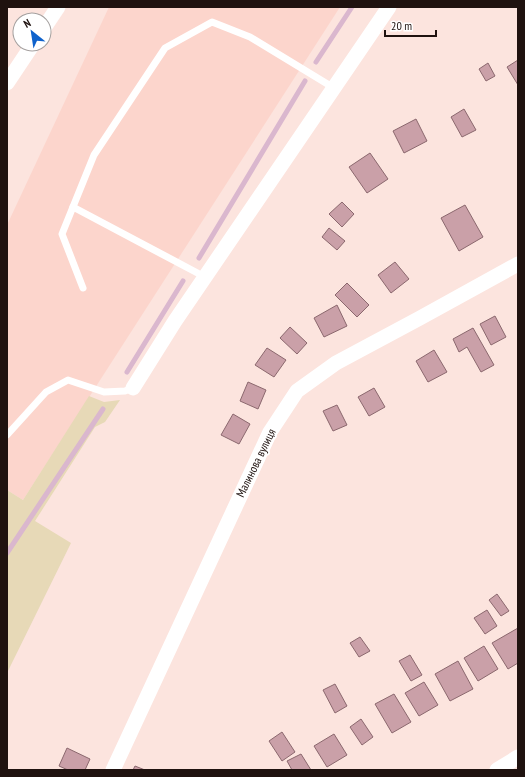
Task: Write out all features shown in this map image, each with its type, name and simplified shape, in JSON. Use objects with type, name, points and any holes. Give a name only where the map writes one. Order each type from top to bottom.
[{"type":"street","points":[[52,16],[58,7]]},
{"type":"street","points":[[133,388],[175,321],[389,7]]},
{"type":"street","points":[[7,83],[28,52]]},
{"type":"street","name":"Малинова вулиця","points":[[113,770],[270,432],[296,392],[336,363],[518,264]]},
{"type":"street","points":[[497,770],[518,757]]},
{"type":"lane","points":[[83,288],[62,234],[94,156],[165,48],[212,22],[250,37],[334,88]]},
{"type":"lane","points":[[73,208],[205,277]]},
{"type":"lane","points":[[7,435],[46,392],[68,380],[104,392],[125,391],[133,388]]},
{"type":"shaded area","points":[[109,7],[340,7],[23,500],[7,490],[7,225]]},
{"type":"shaded area","points":[[89,396],[104,402],[120,400],[105,422],[95,427],[35,521],[71,543],[7,673],[7,490],[23,500]]},
{"type":"building","points":[[518,60],[518,85],[507,67]]},
{"type":"building","points":[[488,63],[495,76],[486,81],[479,69]]},
{"type":"building","points":[[464,109],[476,130],[462,137],[451,117]]},
{"type":"building","points":[[416,119],[427,141],[404,153],[393,131]]},
{"type":"building","points":[[370,153],[388,179],[367,193],[349,167]]},
{"type":"building","points":[[342,202],[354,214],[342,227],[329,214]]},
{"type":"building","points":[[465,205],[483,237],[459,251],[441,218]]},
{"type":"building","points":[[329,228],[345,241],[337,250],[322,237]]},
{"type":"building","points":[[395,262],[409,279],[391,293],[378,275]]},
{"type":"building","points":[[347,283],[369,305],[357,317],[335,295]]},
{"type":"building","points":[[337,305],[347,326],[324,337],[314,318]]},
{"type":"building","points":[[495,316],[506,337],[491,345],[480,324]]},
{"type":"building","points":[[290,327],[307,343],[297,354],[280,338]]},
{"type":"building","points":[[473,328],[494,365],[481,372],[467,347],[459,352],[453,339]]},
{"type":"building","points":[[267,348],[286,360],[274,377],[255,365]]},
{"type":"building","points":[[434,350],[447,372],[428,382],[416,361]]},
{"type":"building","points":[[248,382],[266,390],[258,409],[240,401]]},
{"type":"building","points":[[374,388],[385,407],[369,416],[358,397]]},
{"type":"building","points":[[337,405],[347,425],[333,431],[323,411]]},
{"type":"building","points":[[233,414],[250,424],[239,444],[221,435]]},
{"type":"building","points":[[497,594],[509,611],[501,616],[489,600]]},
{"type":"building","points":[[487,610],[497,626],[485,634],[474,618]]},
{"type":"building","points":[[518,628],[518,663],[508,669],[492,643]]},
{"type":"building","points":[[360,637],[370,651],[359,657],[350,643]]},
{"type":"building","points":[[484,646],[498,669],[478,681],[464,658]]},
{"type":"building","points":[[410,655],[422,675],[411,681],[399,661]]},
{"type":"building","points":[[458,661],[473,689],[450,701],[435,674]]},
{"type":"building","points":[[424,682],[438,705],[419,716],[405,693]]},
{"type":"building","points":[[335,684],[347,706],[335,713],[323,690]]},
{"type":"building","points":[[394,694],[411,722],[392,733],[375,704]]},
{"type":"building","points":[[361,719],[373,737],[362,745],[350,727]]},
{"type":"building","points":[[282,732],[295,752],[282,761],[269,741]]},
{"type":"building","points":[[334,734],[347,755],[327,767],[314,746]]},
{"type":"building","points":[[67,748],[90,759],[85,770],[68,770],[59,766]]},
{"type":"building","points":[[301,754],[311,770],[292,770],[287,761]]},
{"type":"building","points":[[135,766],[145,770],[133,770]]},
{"type":"waterway","points":[[316,62],[352,7]]},
{"type":"waterway","points":[[199,258],[305,81]]},
{"type":"waterway","points":[[127,372],[183,281]]},
{"type":"waterway","points":[[7,553],[103,409]]}]
